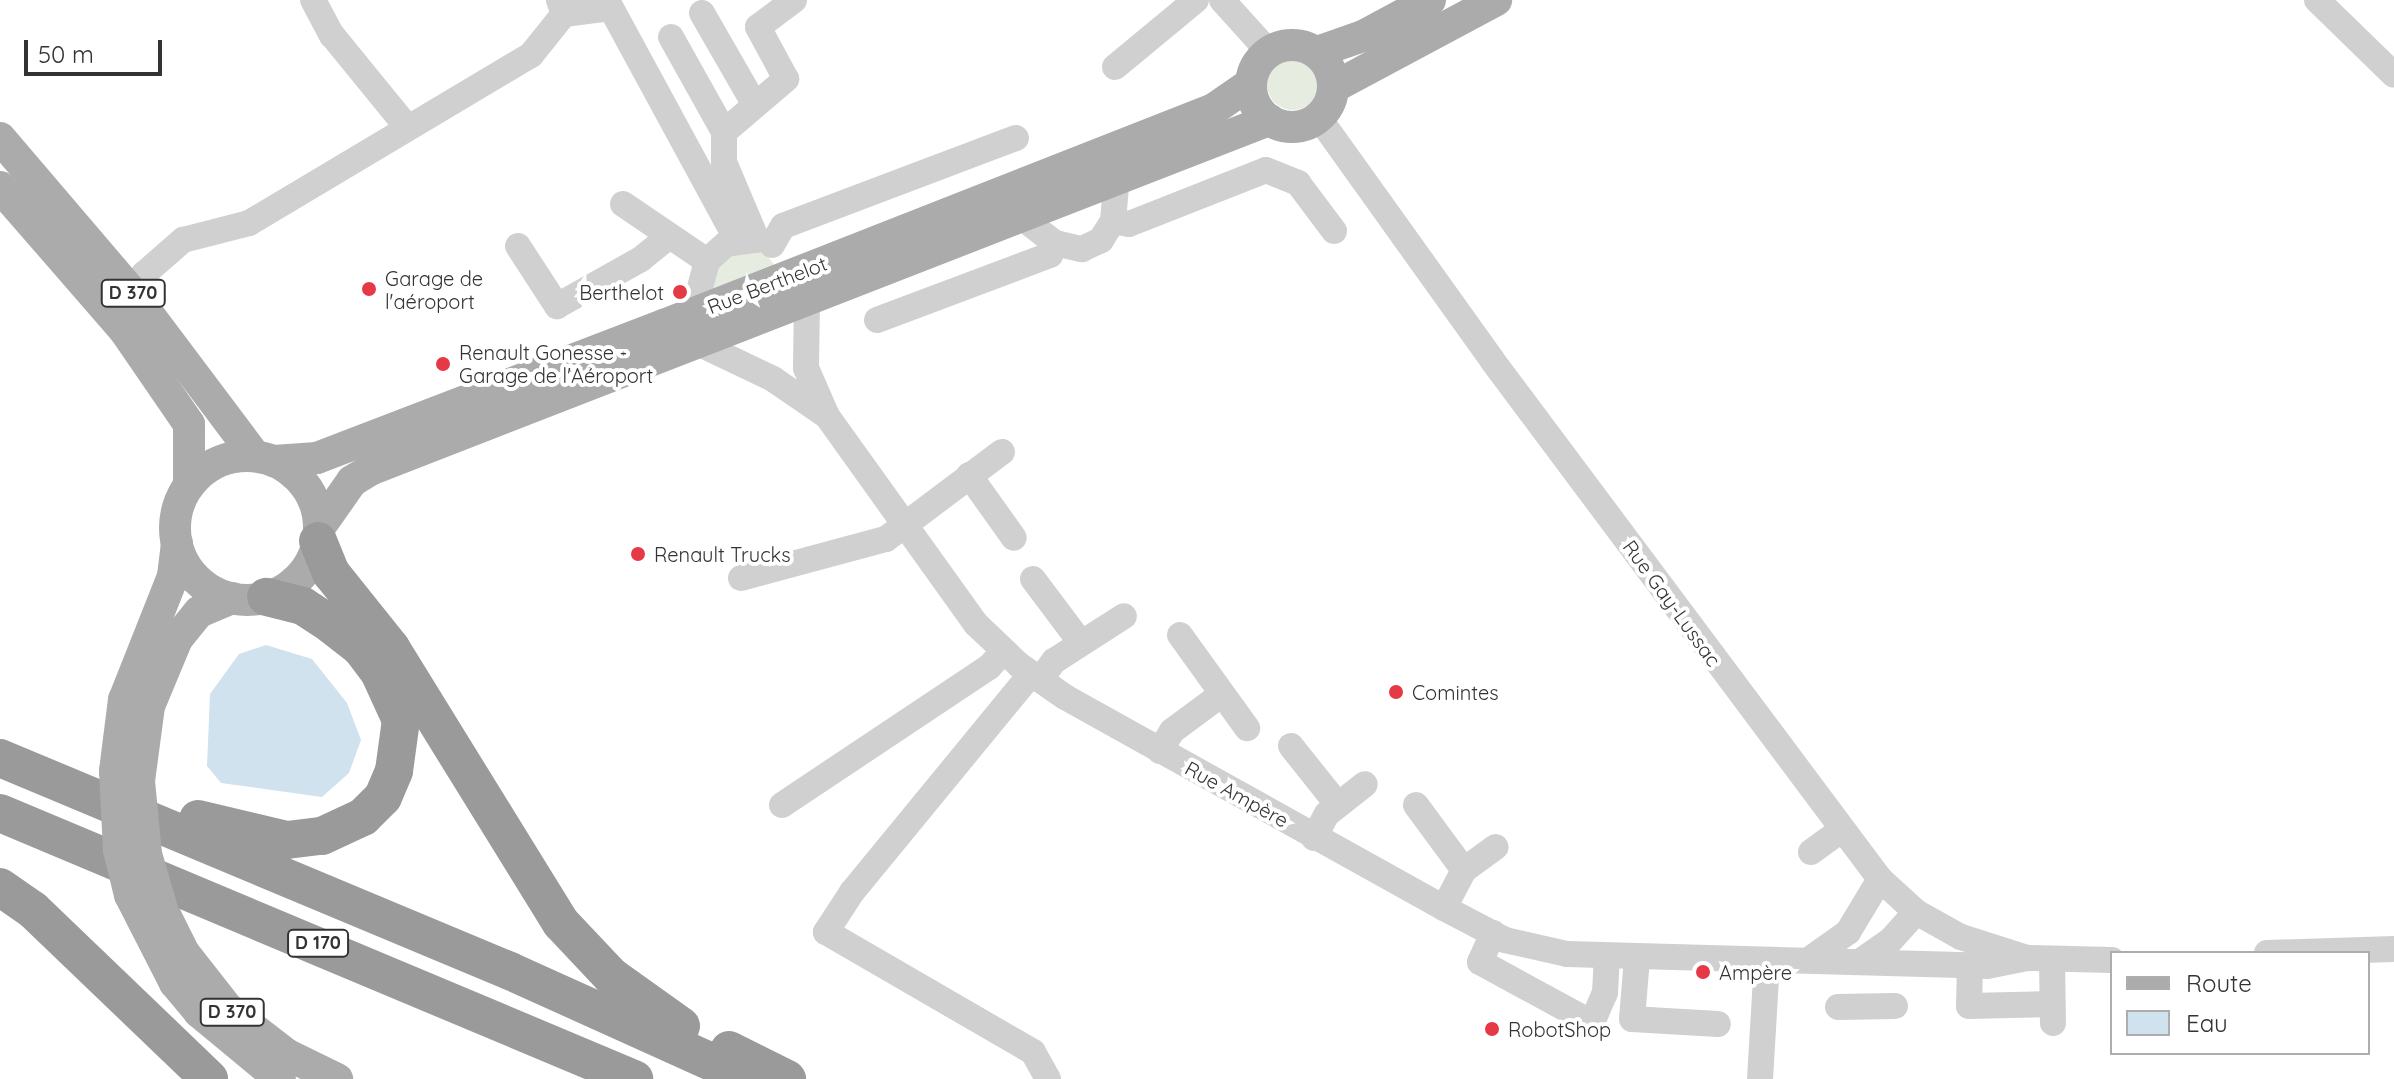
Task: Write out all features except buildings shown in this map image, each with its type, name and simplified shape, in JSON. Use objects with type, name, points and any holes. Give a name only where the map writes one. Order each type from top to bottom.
[{"type":"highway","points":[[318,534],[331,573],[391,648],[466,765],[539,893],[584,951],[671,1021],[787,1079]]},
{"type":"highway","points":[[82,792],[109,791],[244,833],[287,840],[322,836],[363,817],[383,797],[401,733],[390,688],[361,648],[303,606],[249,597]]},
{"type":"highway","name":"D 170","points":[[0,758],[510,971],[749,1079]]},
{"type":"highway","name":"D 170","points":[[0,813],[634,1079]]},
{"type":"highway","points":[[0,887],[33,910],[209,1079]]},
{"type":"main road","points":[[1317,52],[1363,36],[1430,0]]},
{"type":"main road","points":[[1334,87],[1496,0]]},
{"type":"main road","points":[[1296,44],[1317,52],[1331,70],[1334,87],[1319,118],[1300,127],[1269,120],[1255,104],[1250,84],[1268,51],[1296,44]]},
{"type":"main road","name":"Rue Berthelot","points":[[318,534],[352,481],[372,469],[700,344],[802,288],[1214,109],[1250,84]]},
{"type":"main road","name":"Rue Berthelot","points":[[264,459],[317,458],[703,310],[802,288],[1024,219],[1269,120]]},
{"type":"main road","name":"D 370","points":[[0,138],[134,295],[264,459]]},
{"type":"main road","name":"D 370","points":[[0,187],[125,331],[189,424],[189,485]]},
{"type":"main road","points":[[264,459],[307,488],[318,534],[303,572],[249,597],[196,578],[177,543],[178,508],[189,485],[223,460],[264,459]]},
{"type":"main road","name":"D 370","points":[[177,543],[173,576],[124,700],[127,776],[119,850],[130,895],[175,983],[199,1012],[280,1079]]},
{"type":"main road","name":"D 370","points":[[249,597],[199,612],[177,639],[149,706],[127,776],[162,909],[184,953],[228,1009],[286,1054],[337,1079]]},
{"type":"street","points":[[313,0],[332,35],[407,127]]},
{"type":"street","points":[[724,132],[786,79],[758,27],[794,0]]},
{"type":"street","points":[[1222,0],[1268,51]]},
{"type":"street","points":[[2317,0],[2394,75]]},
{"type":"street","points":[[134,295],[144,274],[183,240],[249,223],[370,155],[407,127],[531,55],[562,7],[618,4],[755,242],[802,288]]},
{"type":"street","points":[[1115,67],[1181,5]]},
{"type":"street","points":[[702,13],[755,105]]},
{"type":"street","points":[[671,37],[724,132],[724,162],[755,242]]},
{"type":"street","name":"Rue Gay-Lussac","points":[[1319,118],[1840,831],[1880,879],[1916,912],[1961,937],[2040,959],[2110,960]]},
{"type":"street","points":[[707,261],[755,242],[783,226],[1016,138]]},
{"type":"street","points":[[1113,221],[1129,224],[1266,170],[1298,183],[1334,231]]},
{"type":"street","points":[[1024,219],[1055,243],[1082,249],[1101,240],[1113,221],[1116,183]]},
{"type":"street","points":[[623,204],[707,261]]},
{"type":"street","points":[[518,246],[557,306],[641,259],[669,236]]},
{"type":"street","points":[[877,320],[1050,255],[1055,243]]},
{"type":"street","points":[[703,310],[699,291],[707,261]]},
{"type":"street","name":"Rue Ampère","points":[[802,288],[806,368],[827,416],[976,624],[1036,677],[1314,838],[1493,933],[1567,954],[1970,965],[2040,959]]},
{"type":"street","name":"Rue Ampère","points":[[700,344],[773,379],[827,416]]},
{"type":"street","points":[[741,578],[847,553],[905,526],[1002,452]]},
{"type":"street","points":[[969,475],[1014,538]]},
{"type":"street","points":[[1033,579],[1081,643]]},
{"type":"street","points":[[1048,1079],[1033,1052],[826,932],[852,892],[1036,677],[1054,661],[1124,616]]},
{"type":"street","points":[[1180,635],[1247,728]]},
{"type":"street","points":[[782,805],[989,667],[1004,651]]},
{"type":"street","points":[[1160,751],[1172,731],[1222,694]]},
{"type":"street","points":[[1291,746],[1338,805]]},
{"type":"street","points":[[1314,838],[1338,805],[1365,784]]},
{"type":"street","points":[[1416,805],[1464,870]]},
{"type":"street","points":[[1811,852],[1840,831]]},
{"type":"street","points":[[1444,908],[1464,870],[1496,847]]},
{"type":"street","points":[[1810,959],[1848,932],[1880,879]]},
{"type":"street","points":[[1861,961],[1890,941],[1916,912]]},
{"type":"street","points":[[1493,933],[1480,962],[1592,1023],[1605,993],[1607,956]]},
{"type":"street","points":[[2330,951],[2394,949]]},
{"type":"street","points":[[1637,958],[1632,1019],[1718,1024]]},
{"type":"street","points":[[1970,965],[1969,1006],[2052,1014],[2040,959]]},
{"type":"street","points":[[1760,1079],[1767,961]]},
{"type":"street","points":[[1838,1007],[1896,1012],[1895,963]]},
{"type":"shaded area","points":[[1293,58],[1311,66],[1319,84],[1311,102],[1293,110],[1275,102],[1267,84],[1275,66]]},
{"type":"shaded area","points":[[751,247],[766,254],[775,266],[713,289],[712,273],[720,258]]},
{"type":"water","points":[[266,645],[312,659],[347,703],[361,740],[349,773],[322,797],[221,783],[207,766],[210,694],[239,654]]},
{"type":"place","name":"Garage de l'aéroport","points":[[369,289]]},
{"type":"place","name":"Berthelot","points":[[680,292]]},
{"type":"place","name":"Renault Gonesse - Garage de l'Aéroport","points":[[443,364]]},
{"type":"place","name":"Renault Trucks","points":[[638,554]]},
{"type":"place","name":"Comintes","points":[[1396,692]]},
{"type":"place","name":"Ampère","points":[[1703,972]]},
{"type":"place","name":"RobotShop","points":[[1492,1029]]}]
